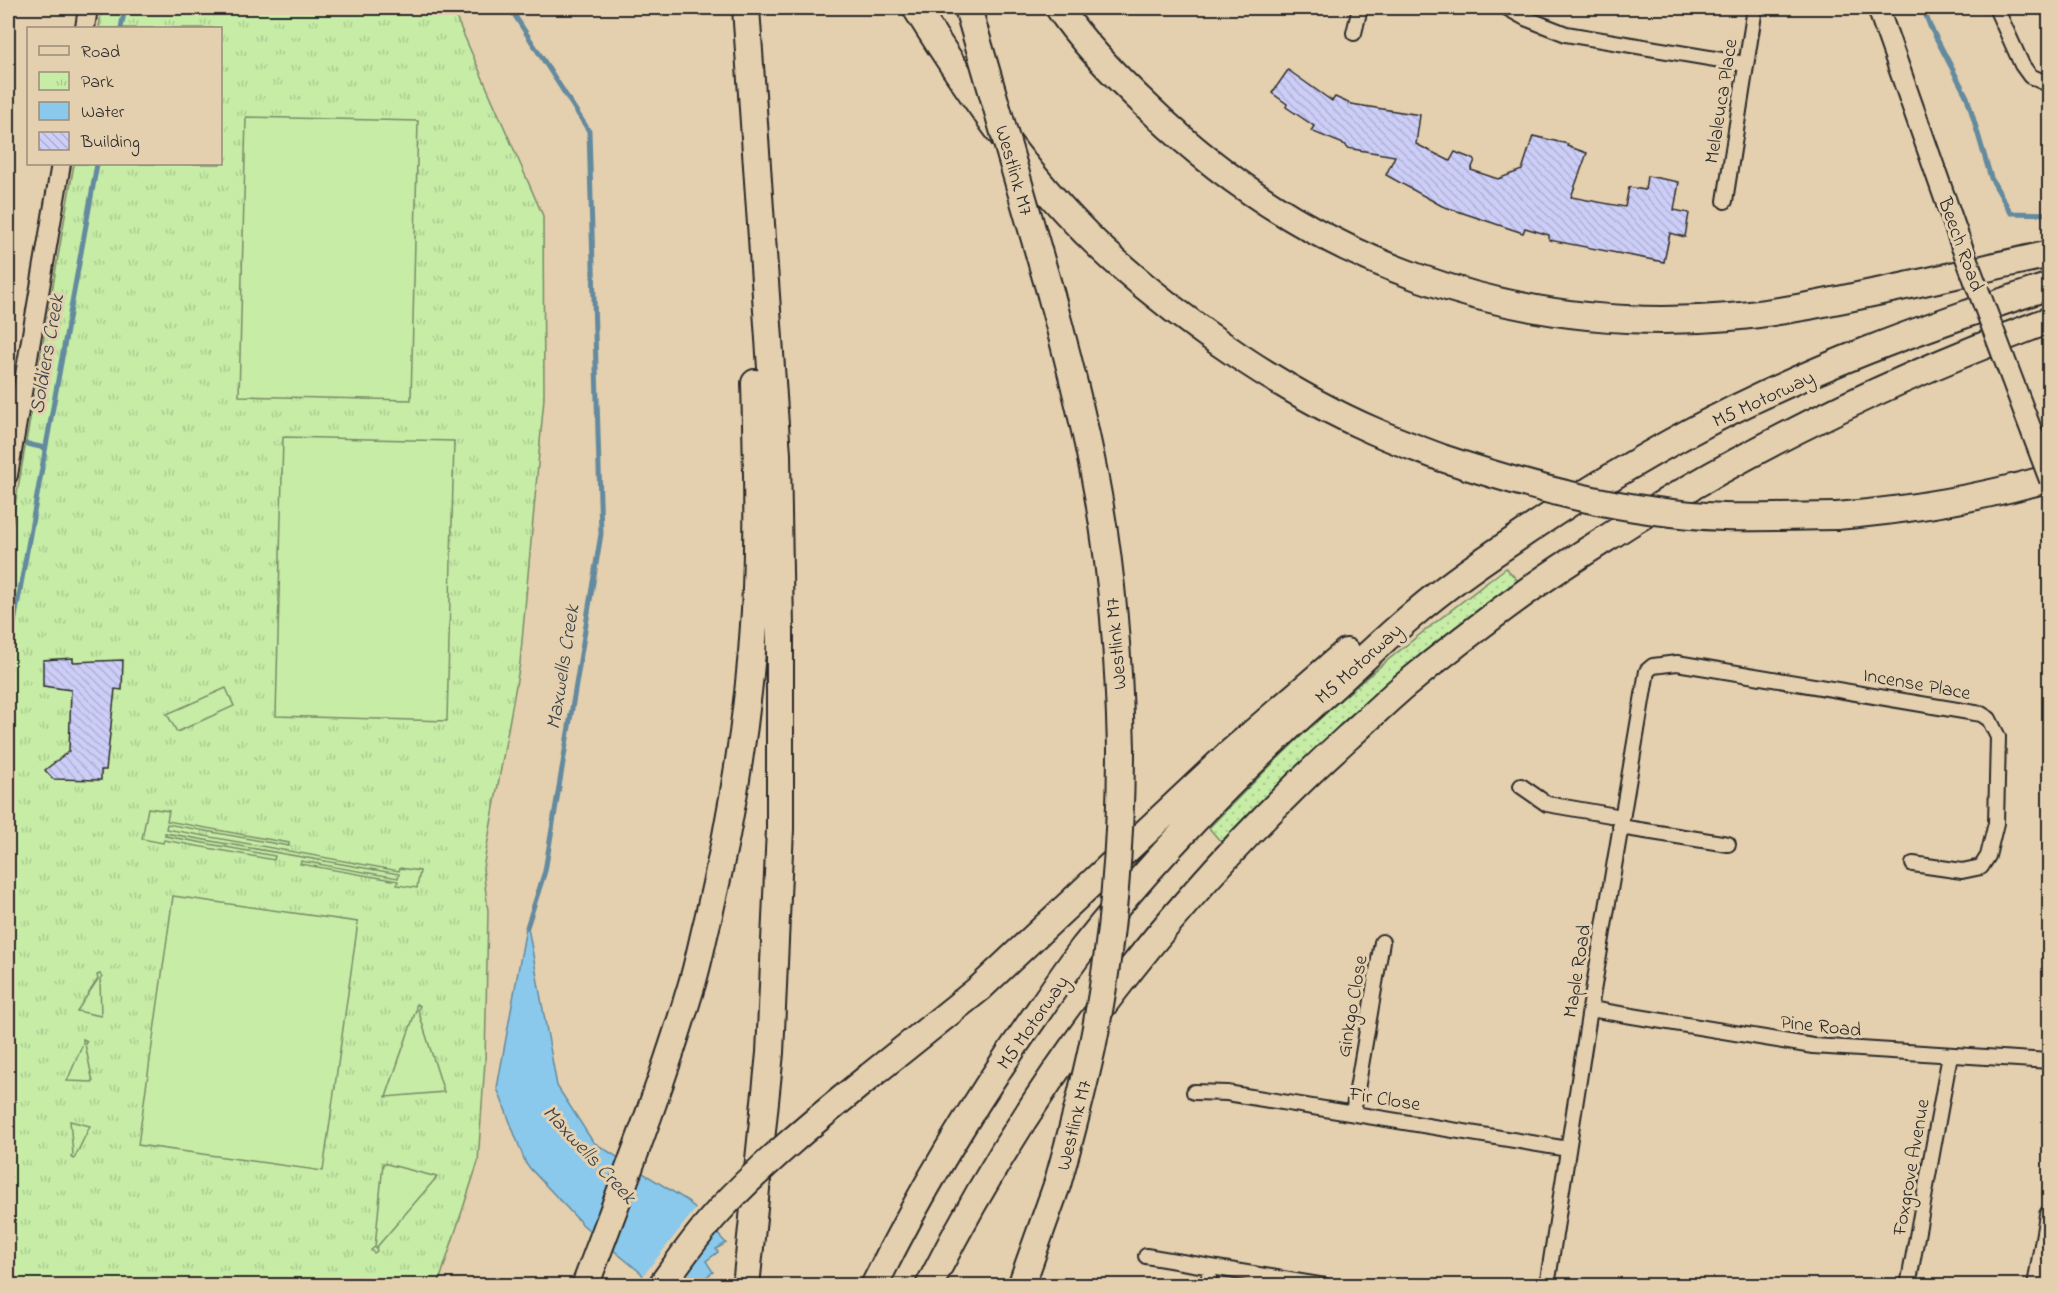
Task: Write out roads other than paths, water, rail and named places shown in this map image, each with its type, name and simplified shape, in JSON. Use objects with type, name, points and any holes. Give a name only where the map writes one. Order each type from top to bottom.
[{"type":"highway","points":[[746,8],[777,454],[780,629],[780,829],[770,1053],[746,1286]]},
{"type":"highway","points":[[916,8],[955,70],[999,130],[1048,191],[1113,259],[1182,315],[1268,373],[1308,398],[1373,430],[1442,458],[1507,480],[1574,497],[1646,509],[1722,517],[1837,516],[1947,502],[2049,479]]},
{"type":"highway","name":"Westlink M7","points":[[968,8],[1051,295],[1071,373],[1098,496],[1115,629],[1121,749],[1117,868],[1103,986],[1084,1081],[1058,1185],[1065,1202],[1047,1236]]},
{"type":"highway","points":[[1059,8],[1127,87],[1172,131],[1229,177],[1322,235],[1383,265],[1410,276],[1489,300],[1534,309],[1606,318],[1662,320],[1731,317],[1804,307],[2049,254]]},
{"type":"highway","points":[[585,1286],[653,1105],[692,985],[719,871],[743,727],[752,642],[758,494],[750,58]]},
{"type":"highway","name":"M5 Motorway","points":[[874,1286],[899,1236],[962,1124],[1082,950],[1132,888],[1219,794],[1416,611],[1479,563],[1549,516],[1692,431],[1779,389],[1913,332],[2049,286]]},
{"type":"highway","points":[[928,1286],[984,1183],[1027,1112],[1081,1034],[1130,971],[1245,836],[1315,767],[1402,687],[1532,588],[1668,500],[1746,456],[1846,405],[1930,367],[2049,320]]},
{"type":"highway","points":[[661,1286],[698,1235],[750,1180],[825,1113],[980,988],[1231,752],[1306,686],[1350,649],[1416,611]]},
{"type":"highway","points":[[1020,1286],[1047,1236]]},
{"type":"highway","points":[[1037,1286],[1047,1236]]},
{"type":"main road","name":"Beech Road","points":[[1878,8],[1962,247],[2049,479]]},
{"type":"main road","points":[[2038,1286],[2049,1215]]},
{"type":"street","points":[[85,27],[88,8]]},
{"type":"street","points":[[1354,33],[1360,8]]},
{"type":"street","points":[[1508,8],[1525,18],[1566,34],[1745,64]]},
{"type":"street","name":"Melaleuca Place","points":[[1725,201],[1755,8]]},
{"type":"street","points":[[1996,8],[2022,65],[2030,76],[2049,85]]},
{"type":"street","points":[[8,475],[61,165]]},
{"type":"street","name":"Incense Place","points":[[1653,666],[1677,663],[1981,714],[1989,719],[1998,737],[1996,823],[1988,855],[1982,867],[1962,871],[1913,864]]},
{"type":"street","name":"Maple Road","points":[[1547,1286],[1621,822],[1647,671],[1653,666]]},
{"type":"street","points":[[1521,786],[1547,804],[1728,844]]},
{"type":"street","name":"Ginkgo Close","points":[[1353,1113],[1382,942]]},
{"type":"street","name":"Pine Road","points":[[1590,1009],[1813,1046],[2049,1061]]},
{"type":"street","name":"Foxgrove Avenue","points":[[1908,1286],[1950,1055]]},
{"type":"street","name":"Fir Close","points":[[1194,1092],[1227,1093],[1568,1149]]},
{"type":"street","points":[[1146,1256],[1325,1286]]},
{"type":"street","points":[[1208,1286],[1210,1267]]},
{"type":"water","points":[[527,922],[557,1086],[593,1142],[688,1201],[726,1243],[716,1249],[718,1252],[706,1261],[713,1272],[701,1281],[703,1285],[649,1285],[641,1273],[583,1225],[526,1164],[497,1088]]},
{"type":"waterway","name":"Soldiers Creek","points":[[121,27],[125,8]]},
{"type":"waterway","name":"Maxwells Creek","points":[[510,8],[589,131],[601,534],[545,871],[527,927]]},
{"type":"waterway","points":[[1923,8],[1967,97],[1991,178],[2011,213],[2050,214]]},
{"type":"waterway","name":"Soldiers Creek","points":[[8,656],[97,165]]},
{"type":"waterway","points":[[27,444],[45,448]]}]
